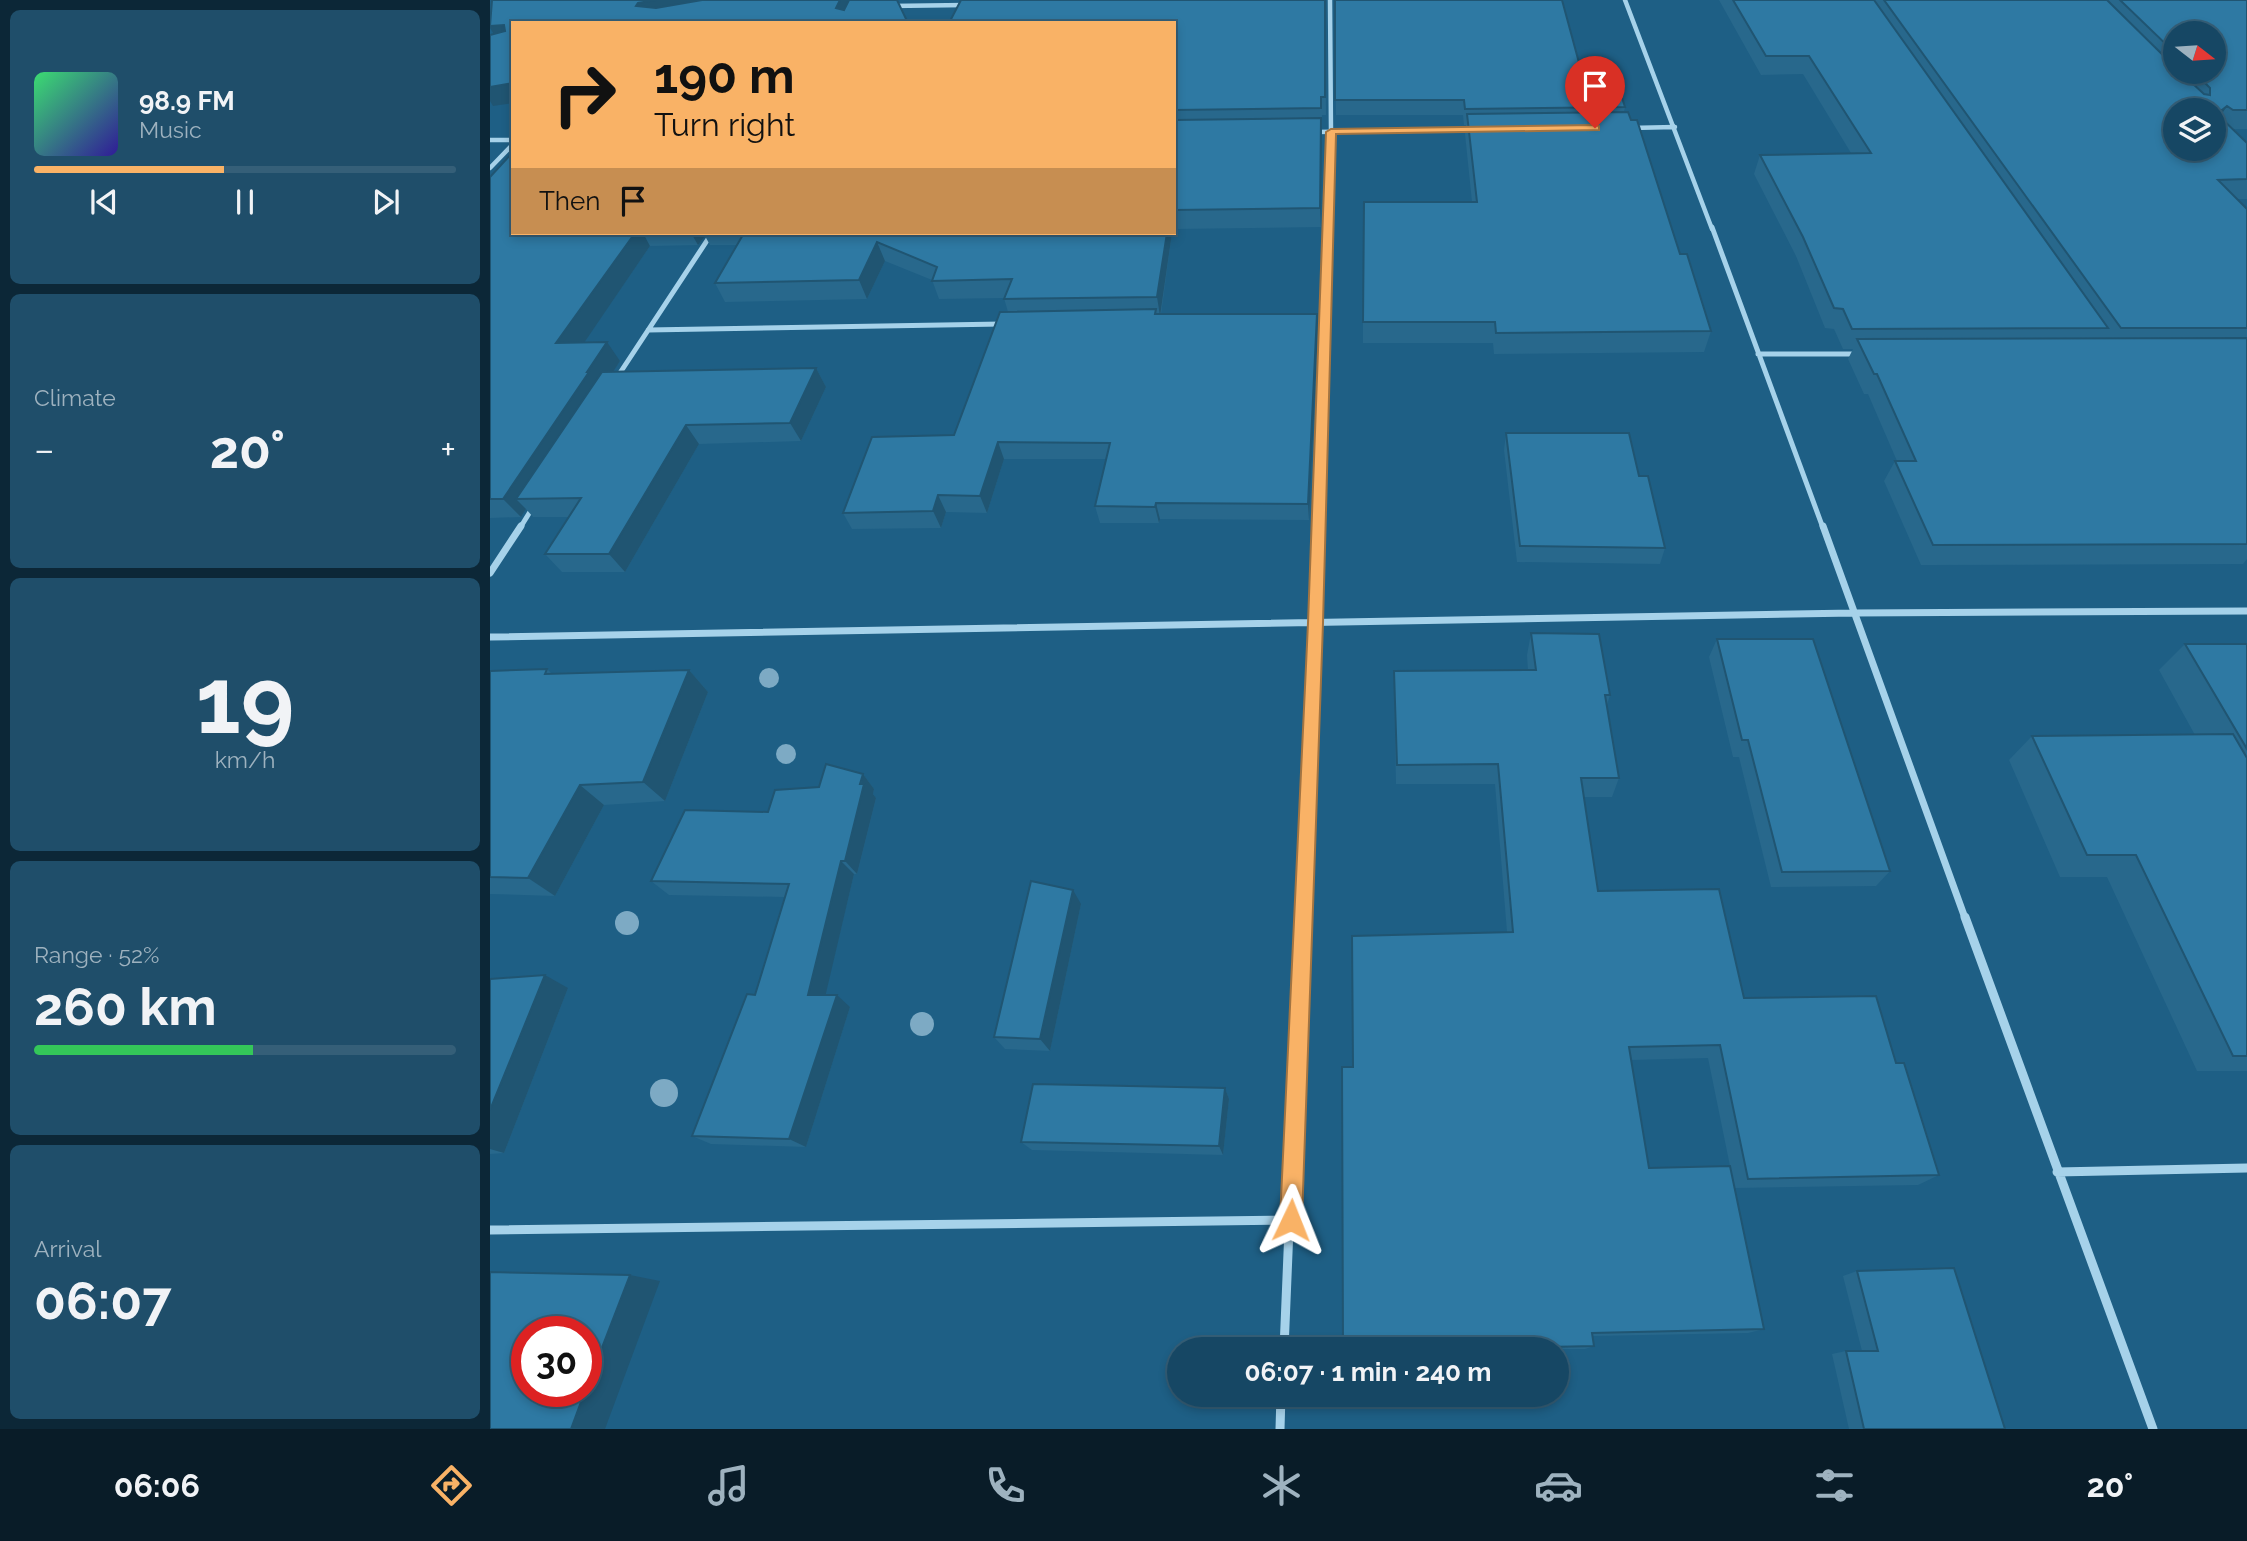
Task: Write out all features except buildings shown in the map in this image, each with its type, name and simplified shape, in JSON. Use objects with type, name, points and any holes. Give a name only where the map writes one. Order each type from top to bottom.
[{"type":"street","points":[[1285,1337],[1315,623],[1331,132],[1330,0],[1341,1]]},
{"type":"street","points":[[1625,0],[1675,127],[2153,1429]]},
{"type":"street","points":[[886,6],[969,5]]},
{"type":"street","points":[[1620,128],[1675,127]]},
{"type":"street","points":[[1305,132],[1482,130]]},
{"type":"street","points":[[490,140],[511,142]]},
{"type":"street","points":[[490,168],[511,144]]},
{"type":"street","points":[[611,388],[711,235]]},
{"type":"street","points":[[1311,318],[1325,318]]},
{"type":"street","points":[[648,330],[1007,324]]},
{"type":"street","points":[[1758,354],[1869,354]]},
{"type":"street","points":[[490,573],[535,504]]},
{"type":"street","points":[[490,637],[1854,613],[2247,611]]},
{"type":"street","points":[[2057,1172],[2247,1168]]},
{"type":"street","points":[[490,1230],[1291,1220]]},
{"type":"street","points":[[1280,1429],[1281,1407]]},
{"type":"route","points":[[1291,1220],[1331,132],[1595,128]]}]
